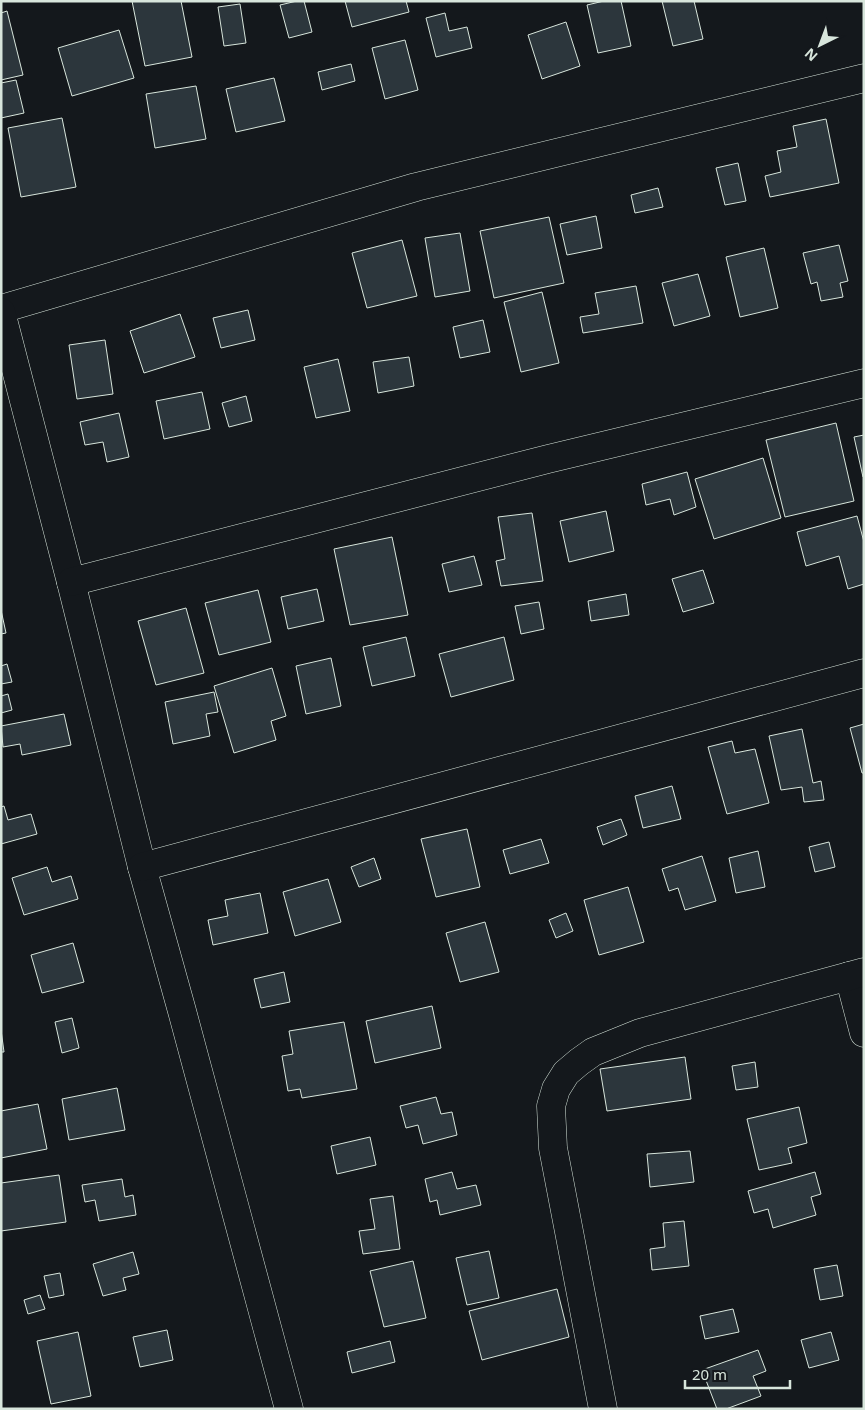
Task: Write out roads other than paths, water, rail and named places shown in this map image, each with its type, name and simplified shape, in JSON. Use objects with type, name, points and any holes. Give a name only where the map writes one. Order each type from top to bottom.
[{"type":"street","points":[[288,1409],[142,867],[1,310],[416,187],[864,78]]},
{"type":"street","points":[[71,582],[538,462],[864,383]]},
{"type":"street","points":[[142,867],[864,673]]},
{"type":"street","points":[[603,1409],[553,1148],[551,1106],[556,1089],[566,1073],[592,1052],[640,1032],[856,974],[864,1033]]}]
